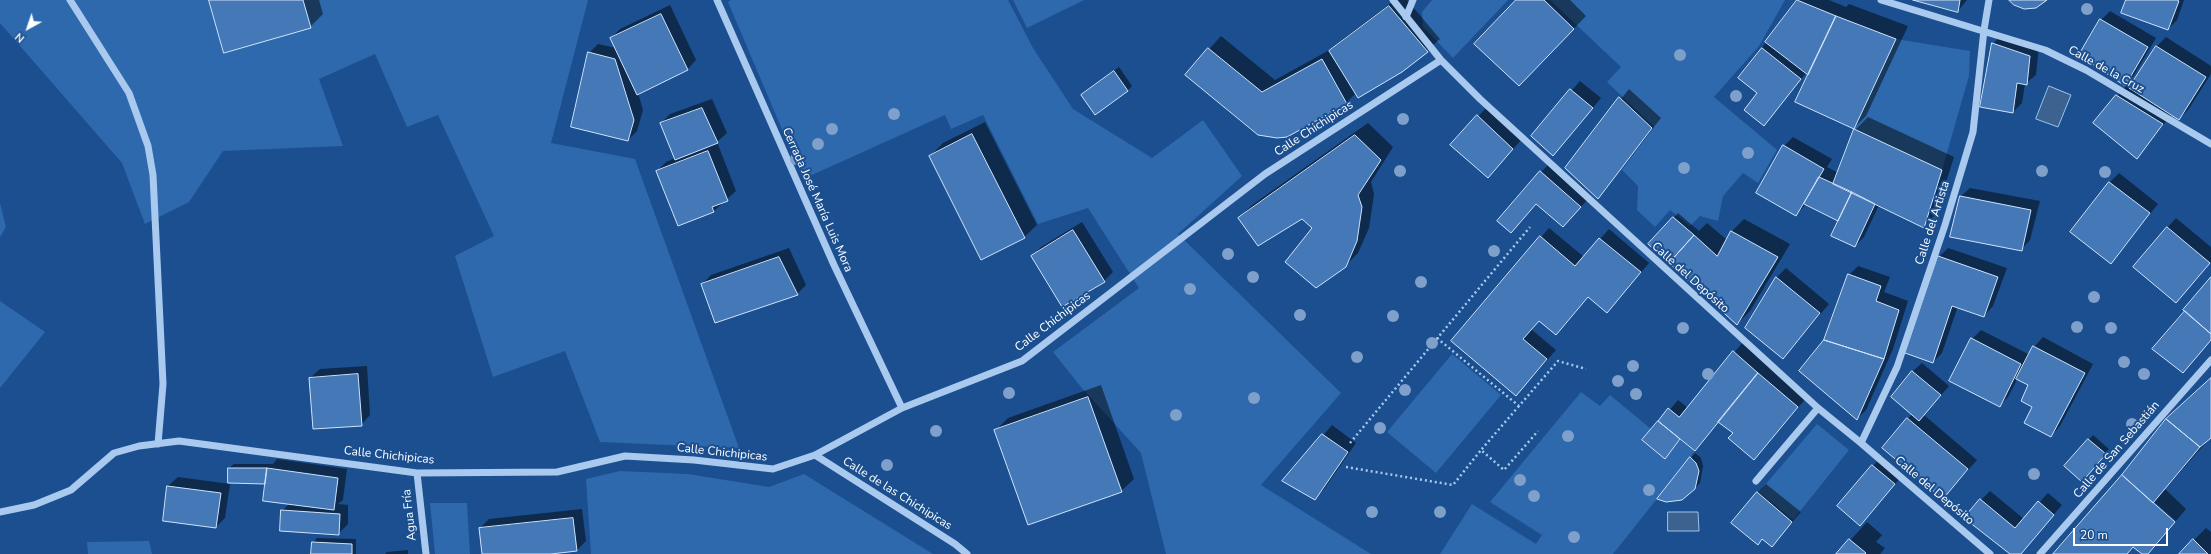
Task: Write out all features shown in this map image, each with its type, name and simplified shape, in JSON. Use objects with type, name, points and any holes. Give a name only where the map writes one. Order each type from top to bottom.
[{"type":"street","points":[[70,0],[129,93],[148,146],[153,175],[163,384],[158,444]]},
{"type":"street","name":"Cerrada José María Luis Mora","points":[[717,0],[834,265],[902,408]]},
{"type":"street","name":"Calle del Depósito","points":[[1393,0],[1441,60],[1537,153],[1818,408],[1990,554]]},
{"type":"street","points":[[1406,17],[1412,0]]},
{"type":"street","name":"Calle de la Cruz","points":[[1881,0],[1904,8],[1984,30],[2045,50],[2086,70],[2211,144]]},
{"type":"street","name":"Calle del Artista","points":[[1861,443],[1897,367],[1945,225],[1973,132],[1984,30],[1989,0]]},
{"type":"street","name":"Calle Chichipicas","points":[[0,512],[34,506],[71,490],[114,453],[179,441],[417,473],[557,472],[625,456],[694,460],[773,469],[815,455],[902,408],[1022,361],[1265,174],[1441,60]]},
{"type":"street","name":"Calle de San Sebastián","points":[[2040,554],[2211,360]]},
{"type":"street","points":[[1756,481],[1818,408]]},
{"type":"street","name":"Calle de las Chichipicas","points":[[815,455],[955,544],[967,554]]},
{"type":"street","name":"Agua Fría","points":[[417,473],[426,554]]},
{"type":"path","points":[[1350,443],[1530,227]]},
{"type":"path","points":[[1437,338],[1519,406]]},
{"type":"path","points":[[1346,467],[1453,485],[1481,450],[1558,361],[1586,369]]},
{"type":"path","points":[[1481,450],[1504,470],[1538,431]]},
{"type":"shaded area","points":[[0,0],[209,0],[224,52],[303,0],[588,0],[551,143],[635,159],[739,448],[600,442],[565,351],[493,377],[455,256],[494,236],[438,115],[407,127],[375,54],[319,79],[343,146],[223,151],[189,202],[145,224],[122,163],[0,23]]},
{"type":"shaded area","points":[[731,0],[1008,0],[1033,48],[1073,109],[1152,158],[1203,120],[1242,176],[1178,234],[1341,393],[1261,485],[1371,554],[1166,554],[1141,453],[1081,387],[1053,352],[1139,288],[1088,208],[1038,224],[983,115],[951,129],[945,115],[803,179],[728,2]]},
{"type":"shaded area","points":[[1013,0],[1084,0],[1027,28]]},
{"type":"shaded area","points":[[1432,0],[1508,0],[1453,58],[1423,27],[1422,12]]},
{"type":"shaded area","points":[[1550,0],[1785,0],[1759,46],[1714,97],[1777,150],[1758,183],[1743,173],[1723,196],[1718,221],[1700,216],[1690,226],[1670,210],[1655,227],[1637,210],[1638,186],[1622,170],[1654,127],[1607,82],[1621,67]]},
{"type":"shaded area","points":[[1896,39],[1970,51],[1969,76],[1942,170],[1854,129]]},
{"type":"shaded area","points":[[2049,86],[2071,95],[2058,127],[2036,119]]},
{"type":"shaded area","points":[[0,203],[6,227],[0,237]]},
{"type":"shaded area","points":[[0,301],[45,332],[0,388]]},
{"type":"shaded area","points":[[1452,354],[1501,395],[1436,473],[1387,432]]},
{"type":"shaded area","points":[[1581,392],[1600,406],[1610,395],[1651,429],[1642,440],[1665,459],[1680,439],[1695,451],[1613,554],[1440,554],[1472,504],[1536,544],[1542,535],[1490,502]]},
{"type":"shaded area","points":[[1817,424],[1849,450],[1793,520],[1759,492]]},
{"type":"shaded area","points":[[620,471],[688,474],[769,487],[804,474],[933,554],[591,554],[586,479]]},
{"type":"shaded area","points":[[430,503],[467,503],[470,554],[435,554]]},
{"type":"shaded area","points":[[1668,512],[1698,512],[1699,531],[1668,531]]},
{"type":"shaded area","points":[[149,541],[152,554],[88,554],[87,542]]},
{"type":"building","points":[[209,0],[303,0],[311,28],[224,53]]},
{"type":"building","points":[[1516,0],[1544,0],[1574,29],[1519,86],[1474,44]]},
{"type":"building","points":[[1797,0],[1836,16],[1808,75],[1765,42]]},
{"type":"building","points":[[1913,0],[1960,0],[1958,12]]},
{"type":"building","points":[[2009,0],[2047,0],[2036,8],[2024,9],[2014,5]]},
{"type":"building","points":[[2126,0],[2179,1],[2168,30],[2121,13]]},
{"type":"building","points":[[1389,6],[1428,52],[1402,72],[1358,98],[1329,51]]},
{"type":"building","points":[[661,14],[688,70],[637,95],[610,38]]},
{"type":"building","points":[[1836,16],[1896,39],[1854,129],[1795,102]]},
{"type":"building","points":[[2100,19],[2148,47],[2125,86],[2079,55]]},
{"type":"building","points":[[1992,43],[2030,56],[2027,85],[2017,83],[2013,113],[1980,107]]},
{"type":"building","points":[[2156,46],[2206,77],[2179,120],[2129,88]]},
{"type":"building","points":[[1208,48],[1262,92],[1322,59],[1347,104],[1287,137],[1277,138],[1258,135],[1185,75]]},
{"type":"building","points":[[1762,48],[1801,79],[1764,126],[1744,110],[1757,93],[1738,78]]},
{"type":"building","points":[[588,52],[615,59],[634,120],[628,141],[571,127]]},
{"type":"building","points":[[1114,71],[1128,91],[1095,115],[1081,95]]},
{"type":"building","points":[[1570,89],[1593,108],[1553,156],[1531,136]]},
{"type":"building","points":[[2116,95],[2163,124],[2137,159],[2093,123]]},
{"type":"building","points":[[1619,97],[1652,128],[1598,199],[1565,168]]},
{"type":"building","points":[[702,108],[718,143],[675,160],[660,123]]},
{"type":"building","points":[[1477,115],[1513,149],[1488,178],[1450,145]]},
{"type":"building","points":[[1854,129],[1942,170],[1924,228],[1833,184]]},
{"type":"building","points":[[972,134],[1025,238],[981,260],[929,156]]},
{"type":"building","points":[[1355,135],[1381,160],[1358,195],[1362,207],[1357,241],[1346,267],[1316,288],[1285,262],[1312,228],[1302,219],[1258,246],[1238,218]]},
{"type":"building","points":[[1783,145],[1824,169],[1796,216],[1756,193]]},
{"type":"building","points":[[708,151],[728,201],[712,207],[714,212],[678,226],[656,171]]},
{"type":"building","points":[[1540,171],[1581,207],[1563,227],[1536,204],[1511,233],[1497,221]]},
{"type":"building","points":[[1819,177],[1852,192],[1838,221],[1804,204]]},
{"type":"building","points":[[2109,182],[2150,213],[2111,264],[2070,232]]},
{"type":"building","points":[[1852,192],[1875,204],[1855,247],[1831,236]]},
{"type":"building","points":[[1960,196],[2031,210],[2022,251],[1950,237]]},
{"type":"building","points":[[1673,217],[1694,235],[1669,263],[1648,244]]},
{"type":"building","points":[[2167,227],[2210,263],[2176,303],[2133,267]]},
{"type":"building","points":[[1073,230],[1105,282],[1062,307],[1031,256]]},
{"type":"building","points":[[1731,231],[1778,257],[1737,325],[1669,263],[1694,235],[1717,256]]},
{"type":"building","points":[[1540,236],[1575,266],[1599,238],[1641,272],[1607,313],[1588,297],[1556,335],[1539,321],[1523,339],[1547,359],[1516,396],[1451,341]]},
{"type":"building","points":[[1938,256],[1998,277],[1984,317],[1952,306],[1933,363],[1905,353]]},
{"type":"building","points":[[779,257],[798,295],[715,323],[701,284]]},
{"type":"building","points":[[1848,274],[1881,286],[1876,301],[1899,310],[1884,359],[1824,340]]},
{"type":"building","points":[[1776,277],[1820,313],[1783,359],[1745,328]]},
{"type":"building","points":[[2211,277],[2211,334],[2183,310]]},
{"type":"building","points":[[2185,311],[2211,334],[2211,340],[2183,373],[2152,349]]},
{"type":"building","points":[[1971,338],[2021,364],[2000,407],[1949,381]]},
{"type":"building","points":[[1824,340],[1884,359],[1857,420],[1799,371]]},
{"type":"building","points":[[2033,346],[2085,373],[2051,437],[2024,423],[2032,407],[2021,401],[2028,385],[2016,379]]},
{"type":"building","points":[[1733,351],[1758,373],[1695,451],[1658,421],[1668,408],[1679,417]]},
{"type":"building","points":[[1912,371],[1941,395],[1919,421],[1891,397]]},
{"type":"building","points":[[1758,373],[1798,407],[1754,460],[1728,438],[1733,433],[1718,422]]},
{"type":"building","points":[[358,374],[362,426],[313,429],[309,378]]},
{"type":"building","points":[[2211,378],[2211,438],[2200,447],[2166,419]]},
{"type":"building","points":[[1088,397],[1122,492],[1028,525],[994,430]]},
{"type":"building","points":[[1907,418],[1968,469],[1943,499],[1882,448]]},
{"type":"building","points":[[2166,419],[2200,447],[2153,503],[2122,475]]},
{"type":"building","points":[[1658,421],[1680,439],[1665,459],[1642,440]]},
{"type":"building","points":[[1322,434],[1348,452],[1315,500],[1282,481]]},
{"type":"building","points":[[2088,439],[2106,454],[2082,482],[2064,466]]},
{"type":"building","points":[[1690,457],[1696,463],[1699,471],[1695,489],[1682,500],[1666,502],[1657,499]]},
{"type":"building","points":[[1872,465],[1895,484],[1860,526],[1837,506]]},
{"type":"building","points":[[228,468],[267,468],[265,484],[228,483]]},
{"type":"building","points":[[267,468],[338,478],[334,510],[263,501]]},
{"type":"building","points":[[2122,475],[2175,522],[2148,554],[2142,554],[2133,547],[2127,554],[2053,554]]},
{"type":"building","points":[[167,486],[221,493],[216,528],[163,521]]},
{"type":"building","points":[[1757,492],[1792,522],[1772,547],[1762,539],[1758,545],[1731,523]]},
{"type":"building","points":[[1980,499],[2015,528],[2038,501],[2054,515],[2021,554],[2010,554],[1964,518]]},
{"type":"building","points":[[281,510],[340,514],[339,535],[280,531]]},
{"type":"building","points":[[573,518],[577,551],[551,554],[482,554],[479,528]]},
{"type":"building","points":[[1849,539],[1866,553],[1836,554]]},
{"type":"building","points":[[2193,539],[2208,554],[2179,554]]},
{"type":"building","points":[[312,542],[352,544],[352,554],[311,554]]}]
